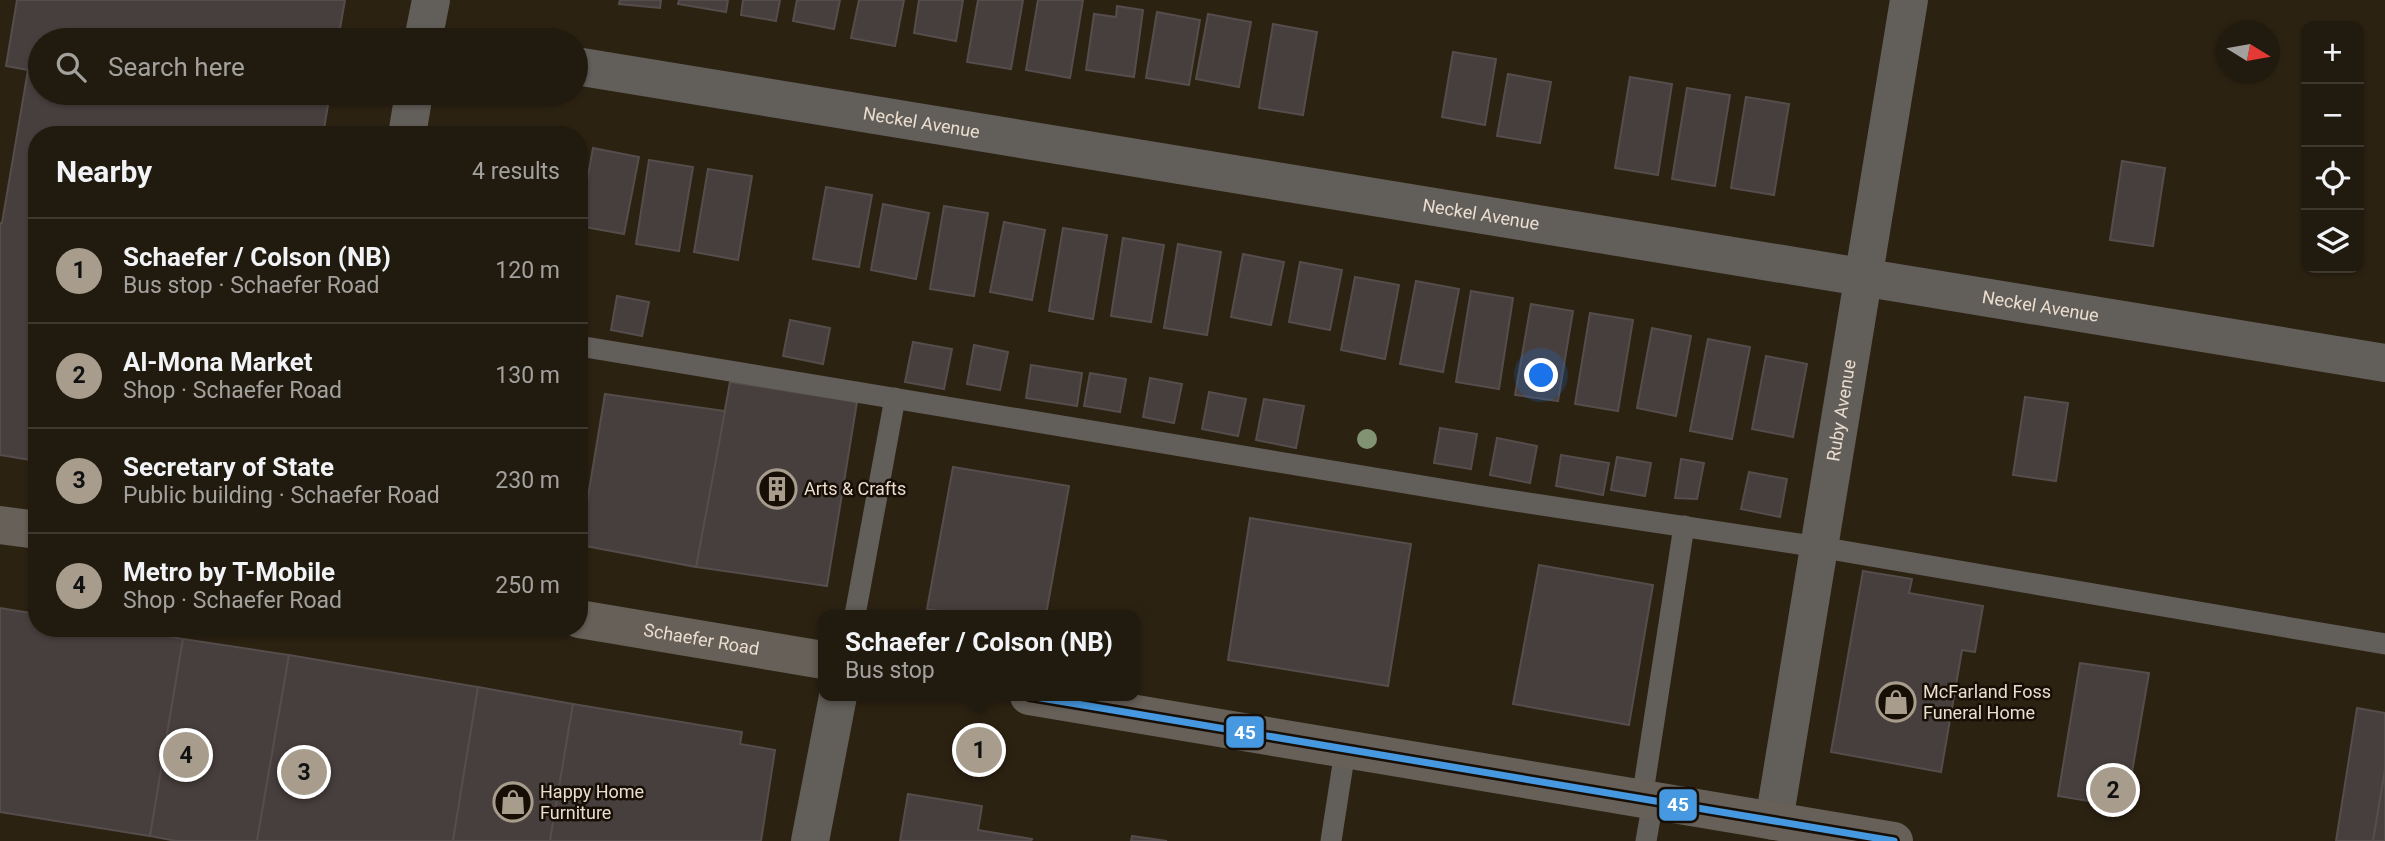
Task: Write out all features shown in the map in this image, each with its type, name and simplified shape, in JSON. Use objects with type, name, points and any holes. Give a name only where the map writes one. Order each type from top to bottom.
[{"type":"main road","points":[[0,524],[28,529]]},
{"type":"main road","name":"Schaefer Road","points":[[588,621],[818,659]]},
{"type":"main road","points":[[1058,701],[1894,841]]},
{"type":"street","points":[[425,28],[431,0]]},
{"type":"street","name":"Ruby Avenue","points":[[1774,821],[1909,0]]},
{"type":"street","name":"Neckel Avenue","points":[[588,68],[2385,363]]},
{"type":"street","points":[[408,126],[412,105]]},
{"type":"street","points":[[810,841],[837,701]]},
{"type":"lane","points":[[588,347],[1489,497],[1819,547],[2385,644]]},
{"type":"lane","points":[[856,610],[895,398]]},
{"type":"lane","points":[[1646,841],[1648,800],[1685,526]]},
{"type":"lane","points":[[1331,841],[1345,751]]},
{"type":"building","points":[[17,0],[345,0],[340,28],[28,28],[28,70],[6,66]]},
{"type":"building","points":[[620,0],[661,0],[660,8],[619,4]]},
{"type":"building","points":[[679,0],[728,0],[726,12],[678,4]]},
{"type":"building","points":[[743,0],[780,0],[776,21],[741,15]]},
{"type":"building","points":[[797,0],[840,0],[834,29],[793,21]]},
{"type":"building","points":[[859,0],[904,0],[895,46],[851,38]]},
{"type":"building","points":[[919,0],[963,0],[956,41],[914,33]]},
{"type":"building","points":[[978,0],[1023,0],[1011,69],[967,62]]},
{"type":"building","points":[[1038,0],[1083,0],[1070,78],[1026,70]]},
{"type":"building","points":[[1117,6],[1143,10],[1134,77],[1086,70],[1094,14],[1116,17]]},
{"type":"building","points":[[1157,12],[1200,20],[1189,85],[1146,78]]},
{"type":"building","points":[[1208,14],[1251,22],[1239,87],[1196,79]]},
{"type":"building","points":[[1273,24],[1317,32],[1303,115],[1259,108]]},
{"type":"building","points":[[1453,52],[1496,59],[1485,125],[1442,117]]},
{"type":"building","points":[[28,70],[28,105],[328,105],[324,126],[28,126],[28,460],[0,455],[2,223]]},
{"type":"building","points":[[1508,74],[1551,82],[1540,143],[1497,136]]},
{"type":"building","points":[[1630,77],[1672,84],[1658,175],[1615,168]]},
{"type":"building","points":[[1687,88],[1730,95],[1715,186],[1672,179]]},
{"type":"building","points":[[1746,97],[1789,104],[1774,195],[1731,188]]},
{"type":"building","points":[[593,148],[639,157],[624,234],[588,228],[588,176]]},
{"type":"building","points":[[649,160],[693,167],[679,251],[636,244]]},
{"type":"building","points":[[2122,161],[2165,168],[2153,246],[2110,240]]},
{"type":"building","points":[[708,169],[752,176],[738,260],[694,252]]},
{"type":"building","points":[[826,187],[872,195],[859,267],[813,259]]},
{"type":"building","points":[[883,204],[929,213],[916,279],[871,270]]},
{"type":"building","points":[[944,206],[988,213],[974,296],[930,289]]},
{"type":"building","points":[[1004,222],[1045,230],[1032,300],[990,292]]},
{"type":"building","points":[[1063,228],[1107,235],[1093,319],[1049,311]]},
{"type":"building","points":[[1123,238],[1164,245],[1151,322],[1111,316]]},
{"type":"building","points":[[1178,244],[1221,252],[1207,335],[1164,328]]},
{"type":"building","points":[[1243,254],[1284,262],[1271,325],[1231,317]]},
{"type":"building","points":[[1300,262],[1342,270],[1330,330],[1289,322]]},
{"type":"building","points":[[1355,277],[1399,285],[1385,359],[1341,350]]},
{"type":"building","points":[[1416,281],[1459,289],[1443,372],[1400,364]]},
{"type":"building","points":[[1471,291],[1513,298],[1499,389],[1456,382]]},
{"type":"building","points":[[617,296],[649,302],[642,336],[611,330]]},
{"type":"building","points":[[1531,304],[1573,311],[1558,401],[1515,395]]},
{"type":"building","points":[[1590,313],[1633,320],[1618,411],[1575,404]]},
{"type":"building","points":[[790,320],[830,328],[823,364],[783,356]]},
{"type":"building","points":[[1652,328],[1691,336],[1676,416],[1637,408]]},
{"type":"building","points":[[1708,339],[1750,347],[1732,439],[1690,431]]},
{"type":"building","points":[[913,342],[952,349],[944,389],[905,382]]},
{"type":"building","points":[[974,345],[1008,352],[1000,390],[967,384]]},
{"type":"building","points":[[1766,356],[1807,364],[1793,437],[1752,429]]},
{"type":"building","points":[[1031,365],[1082,373],[1077,406],[1026,398]]},
{"type":"building","points":[[1090,373],[1126,379],[1120,412],[1084,406]]},
{"type":"building","points":[[1150,378],[1182,384],[1174,423],[1143,417]]},
{"type":"building","name":"Arts & Crafts","points":[[730,382],[857,402],[827,586],[696,567]]},
{"type":"building","points":[[1209,392],[1246,399],[1238,436],[1202,429]]},
{"type":"building","points":[[605,394],[725,411],[696,567],[588,547],[588,497]]},
{"type":"building","points":[[2025,397],[2068,403],[2056,481],[2013,475]]},
{"type":"building","points":[[1264,399],[1304,406],[1296,448],[1256,440]]},
{"type":"building","points":[[1440,428],[1477,434],[1471,469],[1434,463]]},
{"type":"building","points":[[1497,438],[1537,446],[1530,483],[1490,475]]},
{"type":"building","points":[[1561,455],[1609,463],[1603,495],[1556,486]]},
{"type":"building","points":[[1617,457],[1651,463],[1645,496],[1611,490]]},
{"type":"building","points":[[1681,459],[1704,463],[1697,499],[1675,498]]},
{"type":"building","points":[[953,467],[1069,486],[1047,610],[927,609]]},
{"type":"building","points":[[1749,472],[1787,479],[1780,517],[1741,509]]},
{"type":"building","points":[[1250,518],[1411,544],[1388,686],[1228,660]]},
{"type":"building","points":[[1539,565],[1653,585],[1629,725],[1513,704]]},
{"type":"building","name":"McFarland Foss Funeral Home","points":[[1863,571],[1912,579],[1909,593],[1983,606],[1975,652],[1962,650],[1941,772],[1831,752]]},
{"type":"building","points":[[0,608],[28,613],[28,637],[183,639],[150,836],[0,812]]},
{"type":"building","points":[[183,639],[289,655],[257,841],[176,841],[150,836]]},
{"type":"building","points":[[289,655],[478,687],[453,841],[257,841]]},
{"type":"building","points":[[2080,663],[2149,673],[2126,807],[2058,796]]},
{"type":"building","points":[[478,687],[573,704],[550,841],[453,841]]},
{"type":"building","points":[[573,704],[742,732],[740,744],[775,750],[761,841],[550,841]]},
{"type":"building","points":[[2357,708],[2385,713],[2385,770],[2373,841],[2336,841]]},
{"type":"building","points":[[2385,770],[2385,841],[2373,841]]},
{"type":"building","points":[[908,794],[982,806],[978,830],[1032,839],[900,841]]},
{"type":"building","points":[[1132,836],[1167,841],[1131,841]]},
{"type":"transit line","name":"45","points":[[1059,701],[1894,841]]},
{"type":"place","name":"Arts & Crafts","points":[[777,489]]},
{"type":"place","name":"McFarland Foss Funeral Home","points":[[1896,702]]},
{"type":"place","name":"Schaefer / Colson (NB)","points":[[979,750]]},
{"type":"place","name":"Metro by T-Mobile","points":[[186,755]]},
{"type":"place","name":"Secretary of State","points":[[304,772]]},
{"type":"place","name":"Al-Mona Market","points":[[2113,790]]},
{"type":"place","name":"Happy Home Furniture","points":[[513,802]]}]
